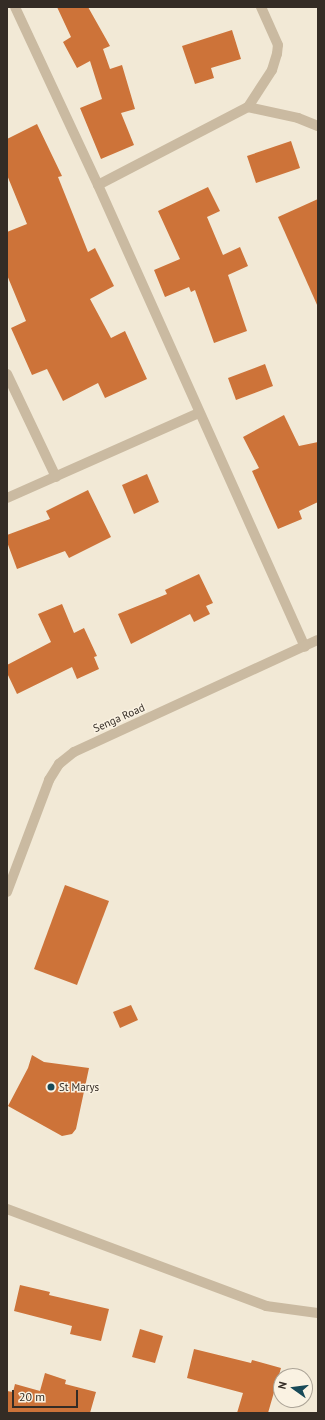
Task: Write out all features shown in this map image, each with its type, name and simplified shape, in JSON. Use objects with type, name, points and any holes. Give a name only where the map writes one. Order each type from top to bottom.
[{"type":"street","points":[[15,7],[98,185],[305,647]]},
{"type":"street","points":[[98,185],[248,107],[272,70],[278,54],[278,45],[262,7]]},
{"type":"street","points":[[248,107],[298,118],[318,126]]},
{"type":"street","points":[[7,374],[56,477]]},
{"type":"street","points":[[7,498],[199,413]]},
{"type":"street","name":"Senga Road","points":[[7,892],[49,780],[59,764],[69,756],[318,640]]},
{"type":"street","points":[[7,1209],[266,1306],[318,1314]]},
{"type":"building","points":[[57,7],[88,7],[110,46],[103,49],[110,69],[122,65],[135,109],[121,113],[134,145],[101,159],[80,108],[102,99],[90,61],[77,68],[63,42],[71,37]]},
{"type":"building","points":[[232,30],[241,59],[211,68],[214,78],[195,84],[182,46]]},
{"type":"building","points":[[37,124],[62,176],[58,177],[88,252],[95,248],[114,286],[90,299],[111,338],[125,331],[147,379],[105,398],[98,383],[63,401],[47,369],[32,375],[11,328],[26,321],[7,275],[7,232],[27,224],[7,175],[7,139]]},
{"type":"building","points":[[291,141],[300,168],[256,183],[247,156]]},
{"type":"building","points":[[208,187],[220,211],[207,217],[223,255],[240,247],[248,266],[228,275],[247,331],[214,343],[195,290],[191,292],[189,287],[165,297],[154,270],[180,259],[158,211]]},
{"type":"building","points":[[318,199],[318,307],[278,217]]},
{"type":"building","points":[[265,364],[273,386],[236,400],[228,378]]},
{"type":"building","points":[[284,415],[299,446],[318,442],[318,502],[299,511],[302,519],[278,529],[252,471],[259,468],[243,437]]},
{"type":"building","points":[[147,474],[159,502],[134,514],[122,485]]},
{"type":"building","points":[[88,490],[111,537],[69,558],[65,551],[17,569],[7,542],[7,535],[50,519],[46,511]]},
{"type":"building","points":[[199,574],[213,603],[206,606],[210,614],[194,622],[190,614],[131,644],[118,614],[167,594],[165,590]]},
{"type":"building","points":[[62,604],[74,633],[84,628],[97,656],[94,657],[99,669],[77,679],[72,667],[17,694],[7,673],[7,665],[51,642],[38,614]]},
{"type":"building","points":[[65,885],[109,901],[77,985],[34,969]]},
{"type":"building","points":[[131,1005],[138,1020],[120,1028],[113,1012]]},
{"type":"building","name":"St Marys","points":[[32,1055],[44,1062],[89,1068],[76,1129],[72,1134],[62,1136],[8,1106],[28,1068]]},
{"type":"building","points":[[20,1285],[50,1292],[49,1295],[109,1309],[101,1341],[70,1334],[72,1326],[14,1311]]},
{"type":"building","points":[[140,1329],[163,1336],[155,1363],[132,1357]]},
{"type":"building","points":[[194,1349],[251,1363],[252,1360],[281,1368],[273,1368],[273,1396],[268,1413],[237,1413],[243,1393],[187,1378]]},
{"type":"building","points":[[45,1373],[66,1380],[65,1384],[96,1392],[90,1413],[7,1413],[7,1391],[13,1392],[15,1384],[40,1391]]},
{"type":"place","name":"St Marys","points":[[51,1087]]}]
